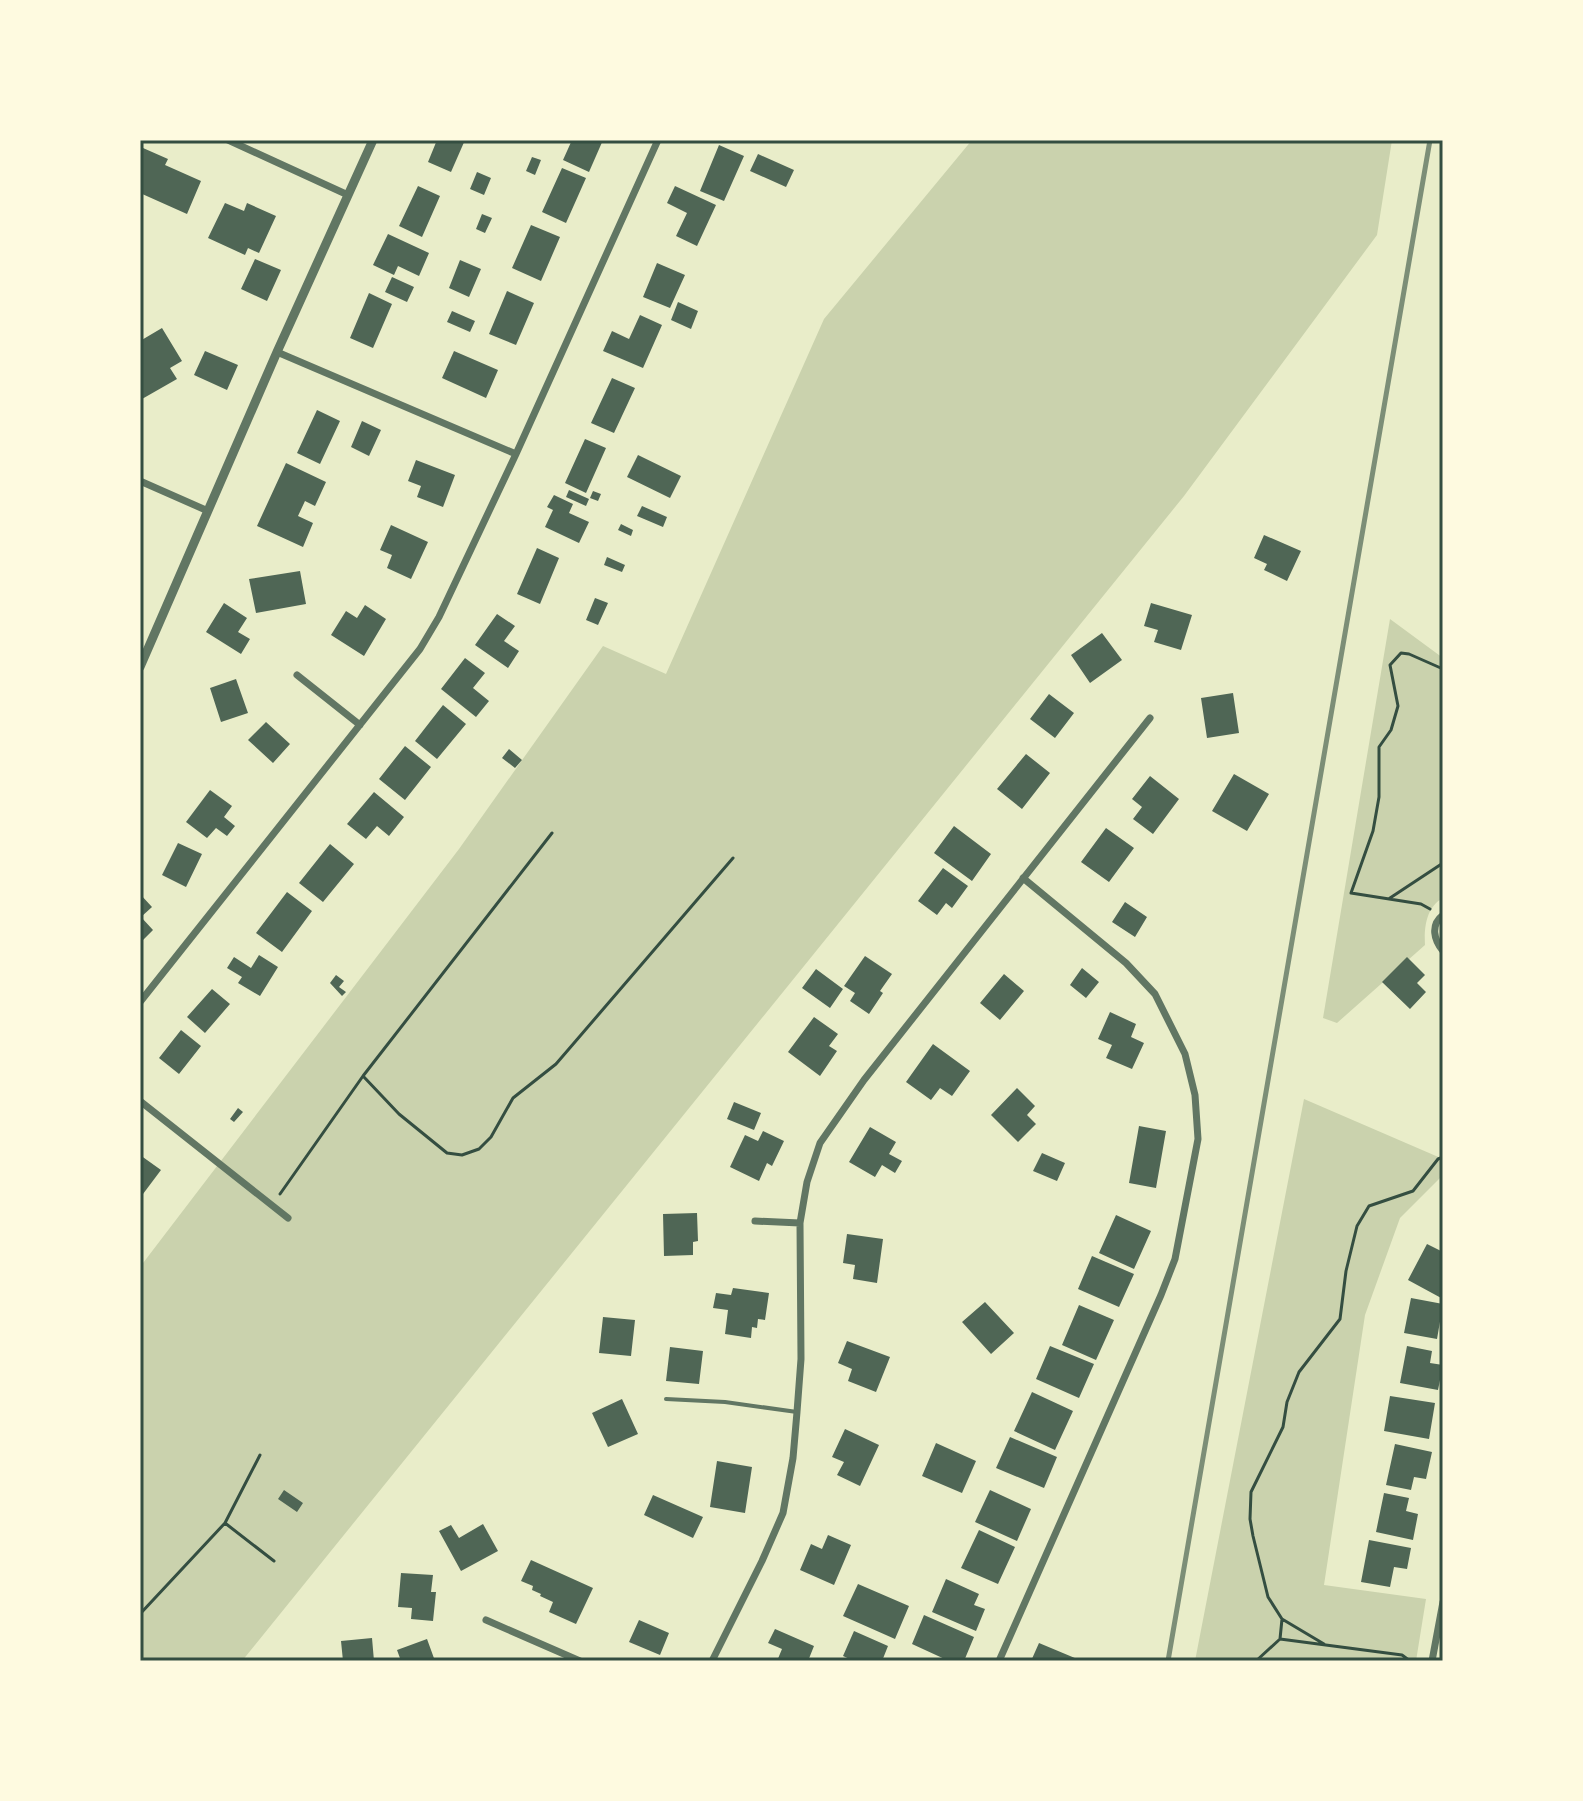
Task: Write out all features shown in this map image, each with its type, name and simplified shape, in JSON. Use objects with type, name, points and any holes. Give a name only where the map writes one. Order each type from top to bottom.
[{"type":"street","points":[[228,140],[348,195]]},
{"type":"street","points":[[140,667],[373,140]]},
{"type":"street","points":[[140,1002],[427,638],[516,454],[658,140]]},
{"type":"street","points":[[277,352],[516,454]]},
{"type":"street","points":[[140,481],[208,511]]},
{"type":"street","points":[[297,675],[360,725]]},
{"type":"street","points":[[712,1661],[783,1513],[793,1458],[801,1359],[800,1223],[807,1182],[820,1143],[864,1080],[1150,718]]},
{"type":"street","points":[[999,1661],[1175,1259],[1198,1139],[1195,1095],[1185,1054],[1155,994],[1126,963],[1023,878]]},
{"type":"street","points":[[1442,916],[1435,930],[1436,942],[1443,951]]},
{"type":"street","points":[[140,1101],[288,1218]]},
{"type":"street","points":[[755,1221],[800,1223]]},
{"type":"street","points":[[1432,1661],[1443,1602]]},
{"type":"street","points":[[486,1620],[580,1661]]},
{"type":"lane","points":[[666,1399],[725,1402],[797,1412]]},
{"type":"path","points":[[1442,916],[1421,904],[1351,893],[1373,831],[1379,797],[1379,747],[1391,730],[1398,706],[1390,665],[1401,653],[1443,669]]},
{"type":"path","points":[[272,1205],[363,1076],[552,833]]},
{"type":"path","points":[[363,1076],[399,1114],[447,1153],[462,1155],[479,1149],[491,1137],[513,1098],[556,1064],[733,858]]},
{"type":"path","points":[[1390,898],[1443,863]]},
{"type":"path","points":[[1327,1645],[1282,1619],[1268,1597],[1250,1519],[1251,1492],[1283,1427],[1287,1402],[1299,1372],[1340,1319],[1346,1271],[1357,1226],[1369,1206],[1413,1191],[1438,1159],[1443,1157]]},
{"type":"path","points":[[140,1614],[225,1523],[260,1455]]},
{"type":"path","points":[[225,1523],[274,1561]]},
{"type":"path","points":[[1256,1661],[1280,1639],[1282,1619]]},
{"type":"path","points":[[1280,1639],[1402,1655],[1410,1661]]},
{"type":"green space","points":[[972,140],[1392,140],[1377,235],[1184,496],[242,1661],[140,1661],[140,1267],[459,849],[603,646],[666,674],[824,319]]},
{"type":"green space","points":[[1390,619],[1443,658],[1443,898],[1430,912],[1425,945],[1337,1023],[1323,1018]]},
{"type":"green space","points":[[1304,1099],[1443,1159],[1443,1175],[1400,1218],[1365,1315],[1324,1585],[1426,1599],[1416,1661],[1195,1661]]},
{"type":"building","points":[[437,140],[465,140],[451,172],[428,162]]},
{"type":"building","points":[[572,140],[603,140],[589,172],[563,160]]},
{"type":"building","points":[[719,145],[744,156],[724,201],[700,191]]},
{"type":"building","points":[[143,148],[168,159],[165,165],[201,181],[187,214],[140,193],[140,155]]},
{"type":"building","points":[[758,154],[794,170],[786,187],[750,171]]},
{"type":"building","points":[[532,157],[541,160],[535,175],[526,171]]},
{"type":"building","points":[[562,168],[586,178],[566,223],[542,212]]},
{"type":"building","points":[[477,172],[491,178],[484,195],[470,189]]},
{"type":"building","points":[[418,186],[440,196],[422,237],[399,226]]},
{"type":"building","points":[[675,186],[716,205],[697,246],[676,236],[687,213],[667,203]]},
{"type":"building","points":[[225,203],[244,211],[247,203],[276,216],[259,253],[248,248],[245,255],[208,238]]},
{"type":"building","points":[[482,214],[492,218],[485,233],[476,229]]},
{"type":"building","points":[[531,225],[560,237],[541,281],[512,268]]},
{"type":"building","points":[[388,234],[429,253],[419,276],[398,266],[394,275],[373,265]]},
{"type":"building","points":[[255,259],[281,270],[267,301],[241,289]]},
{"type":"building","points":[[460,260],[481,269],[469,297],[449,288]]},
{"type":"building","points":[[657,263],[685,275],[670,308],[643,297]]},
{"type":"building","points":[[392,277],[414,287],[407,302],[385,292]]},
{"type":"building","points":[[507,291],[534,303],[516,345],[489,334]]},
{"type":"building","points":[[369,293],[392,304],[373,348],[350,338]]},
{"type":"building","points":[[678,302],[698,311],[691,329],[671,320]]},
{"type":"building","points":[[452,311],[475,321],[470,332],[447,322]]},
{"type":"building","points":[[640,315],[662,325],[643,368],[603,351],[612,331],[629,339]]},
{"type":"building","points":[[162,328],[182,361],[170,368],[177,379],[142,399],[140,341]]},
{"type":"building","points":[[205,351],[238,365],[227,390],[194,375]]},
{"type":"building","points":[[454,351],[498,370],[486,398],[442,378]]},
{"type":"building","points":[[612,378],[635,388],[614,433],[591,423]]},
{"type":"building","points":[[317,410],[340,421],[320,464],[297,453]]},
{"type":"building","points":[[362,421],[381,430],[369,456],[351,447]]},
{"type":"building","points":[[585,439],[606,448],[586,493],[565,483]]},
{"type":"building","points":[[638,455],[681,476],[670,498],[627,477]]},
{"type":"building","points":[[416,460],[455,475],[443,507],[417,497],[421,486],[408,481]]},
{"type":"building","points":[[286,463],[326,482],[315,506],[305,501],[298,516],[313,523],[303,547],[257,526]]},
{"type":"building","points":[[569,490],[589,499],[586,506],[566,497]]},
{"type":"building","points":[[593,491],[601,494],[598,501],[590,498]]},
{"type":"building","points":[[554,495],[573,504],[569,513],[589,522],[579,543],[545,527],[553,510],[547,507]]},
{"type":"building","points":[[642,506],[667,517],[663,527],[637,516]]},
{"type":"building","points":[[621,524],[633,530],[631,536],[618,530]]},
{"type":"building","points":[[391,525],[428,542],[411,579],[387,568],[392,555],[380,550]]},
{"type":"building","points":[[1264,535],[1301,551],[1287,581],[1264,570],[1267,564],[1254,558]]},
{"type":"building","points":[[537,548],[559,558],[540,604],[517,594]]},
{"type":"building","points":[[607,557],[625,565],[622,572],[604,565]]},
{"type":"building","points":[[300,571],[306,604],[256,613],[249,579]]},
{"type":"building","points":[[595,598],[608,603],[598,625],[586,620]]},
{"type":"building","points":[[224,603],[247,618],[238,632],[250,639],[241,654],[206,632]]},
{"type":"building","points":[[1151,603],[1192,615],[1181,650],[1154,642],[1158,630],[1144,626]]},
{"type":"building","points":[[365,605],[386,619],[364,656],[331,635],[346,611],[357,618]]},
{"type":"building","points":[[497,614],[515,626],[504,641],[519,651],[508,668],[475,645]]},
{"type":"building","points":[[1102,633],[1122,660],[1090,683],[1071,655]]},
{"type":"building","points":[[465,658],[485,673],[473,688],[489,701],[476,717],[441,689]]},
{"type":"building","points":[[236,679],[248,713],[221,722],[210,688]]},
{"type":"building","points":[[1233,693],[1239,733],[1207,738],[1201,698]]},
{"type":"building","points":[[1049,694],[1074,713],[1055,738],[1030,719]]},
{"type":"building","points":[[443,705],[466,724],[437,759],[415,741]]},
{"type":"building","points":[[266,722],[290,744],[273,763],[248,740]]},
{"type":"building","points":[[405,746],[431,767],[405,800],[379,779]]},
{"type":"building","points":[[509,749],[522,760],[515,768],[502,758]]},
{"type":"building","points":[[1026,754],[1050,773],[1022,809],[997,789]]},
{"type":"building","points":[[1234,774],[1269,794],[1247,831],[1212,811]]},
{"type":"building","points":[[1150,776],[1179,799],[1153,834],[1133,819],[1142,807],[1132,799]]},
{"type":"building","points":[[210,790],[232,806],[224,817],[235,826],[227,836],[216,828],[207,838],[186,822]]},
{"type":"building","points":[[374,792],[404,817],[389,836],[377,826],[366,839],[347,824]]},
{"type":"building","points":[[954,826],[991,854],[972,881],[934,853]]},
{"type":"building","points":[[1106,828],[1134,848],[1109,882],[1081,862]]},
{"type":"building","points":[[178,843],[202,854],[186,887],[162,875]]},
{"type":"building","points":[[330,844],[354,864],[323,902],[299,883]]},
{"type":"building","points":[[943,868],[968,886],[952,908],[946,903],[937,915],[918,901]]},
{"type":"building","points":[[287,892],[312,911],[282,952],[256,933]]},
{"type":"building","points":[[140,894],[152,907],[141,917],[153,930],[143,940],[140,937]]},
{"type":"building","points":[[1125,902],[1147,917],[1135,937],[1112,922]]},
{"type":"building","points":[[259,955],[278,967],[260,996],[238,983],[242,977],[227,968],[234,957],[251,968]]},
{"type":"building","points":[[865,956],[892,974],[869,1014],[850,1001],[855,993],[844,986]]},
{"type":"building","points":[[1407,957],[1425,975],[1417,983],[1426,992],[1410,1009],[1382,982]]},
{"type":"building","points":[[1082,968],[1099,982],[1086,998],[1070,985]]},
{"type":"building","points":[[816,969],[843,989],[830,1008],[802,988]]},
{"type":"building","points":[[1004,974],[1024,991],[1000,1020],[980,1003]]},
{"type":"building","points":[[336,975],[344,981],[339,987],[346,992],[342,996],[330,983]]},
{"type":"building","points":[[212,989],[230,1004],[205,1033],[187,1017]]},
{"type":"building","points":[[1110,1012],[1136,1024],[1131,1037],[1144,1043],[1132,1069],[1106,1058],[1112,1045],[1098,1039]]},
{"type":"building","points":[[814,1017],[838,1034],[829,1046],[837,1051],[820,1076],[788,1052]]},
{"type":"building","points":[[181,1030],[201,1046],[179,1074],[159,1058]]},
{"type":"building","points":[[933,1044],[970,1071],[952,1096],[940,1088],[931,1100],[906,1082]]},
{"type":"building","points":[[1017,1088],[1035,1106],[1027,1115],[1036,1124],[1018,1142],[991,1115]]},
{"type":"building","points":[[734,1102],[761,1113],[754,1130],[727,1119]]},
{"type":"building","points":[[238,1108],[243,1112],[234,1122],[230,1119]]},
{"type":"building","points":[[1139,1126],[1166,1131],[1156,1188],[1129,1183]]},
{"type":"building","points":[[870,1127],[896,1142],[889,1154],[902,1161],[895,1173],[882,1165],[875,1177],[849,1162]]},
{"type":"building","points":[[763,1131],[784,1141],[772,1166],[767,1163],[759,1181],[730,1167],[745,1135],[758,1141]]},
{"type":"building","points":[[1042,1153],[1065,1163],[1057,1181],[1033,1171]]},
{"type":"building","points":[[140,1155],[161,1170],[140,1198]]},
{"type":"building","points":[[697,1213],[698,1241],[693,1242],[693,1255],[664,1256],[663,1214]]},
{"type":"building","points":[[1116,1215],[1151,1231],[1134,1269],[1099,1253]]},
{"type":"building","points":[[847,1234],[883,1239],[877,1283],[853,1279],[855,1265],[843,1263]]},
{"type":"building","points":[[1427,1244],[1443,1252],[1443,1299],[1408,1280]]},
{"type":"building","points":[[1092,1256],[1134,1274],[1119,1307],[1078,1289]]},
{"type":"building","points":[[733,1288],[769,1293],[765,1320],[758,1319],[757,1328],[752,1327],[751,1338],[725,1334],[728,1310],[713,1308],[716,1293],[731,1295]]},
{"type":"building","points":[[1411,1298],[1443,1304],[1437,1339],[1404,1333]]},
{"type":"building","points":[[985,1302],[1014,1333],[991,1354],[962,1322]]},
{"type":"building","points":[[1079,1305],[1114,1320],[1096,1360],[1062,1345]]},
{"type":"building","points":[[603,1317],[635,1320],[631,1356],[599,1353]]},
{"type":"building","points":[[847,1341],[890,1357],[876,1392],[848,1381],[852,1369],[838,1363]]},
{"type":"building","points":[[1050,1346],[1094,1364],[1079,1398],[1036,1379]]},
{"type":"building","points":[[1407,1346],[1432,1351],[1430,1363],[1443,1365],[1438,1390],[1400,1383]]},
{"type":"building","points":[[670,1347],[703,1351],[699,1384],[666,1381]]},
{"type":"building","points":[[1032,1392],[1073,1411],[1055,1450],[1014,1431]]},
{"type":"building","points":[[1390,1396],[1435,1403],[1429,1439],[1384,1431]]},
{"type":"building","points":[[622,1399],[638,1434],[608,1447],[592,1413]]},
{"type":"building","points":[[845,1429],[879,1445],[860,1486],[837,1475],[844,1462],[832,1457]]},
{"type":"building","points":[[1010,1437],[1057,1457],[1044,1488],[996,1468]]},
{"type":"building","points":[[936,1443],[976,1461],[962,1493],[922,1476]]},
{"type":"building","points":[[1395,1444],[1432,1452],[1426,1479],[1414,1477],[1411,1490],[1386,1485]]},
{"type":"building","points":[[717,1461],[752,1467],[745,1513],[710,1507]]},
{"type":"building","points":[[284,1490],[303,1503],[297,1512],[278,1499]]},
{"type":"building","points":[[990,1490],[1031,1509],[1017,1541],[975,1522]]},
{"type":"building","points":[[1384,1493],[1409,1498],[1406,1511],[1418,1514],[1413,1540],[1376,1532]]},
{"type":"building","points":[[653,1495],[703,1517],[693,1538],[644,1515]]},
{"type":"building","points":[[483,1524],[498,1551],[461,1571],[439,1531],[451,1525],[459,1538]]},
{"type":"building","points":[[979,1530],[1015,1547],[998,1584],[961,1568]]},
{"type":"building","points":[[828,1535],[851,1545],[834,1585],[800,1570],[811,1544],[822,1549]]},
{"type":"building","points":[[1369,1540],[1411,1548],[1407,1569],[1394,1567],[1390,1587],[1361,1582]]},
{"type":"building","points":[[531,1560],[593,1588],[576,1624],[549,1612],[553,1602],[532,1590],[533,1586],[521,1581]]},
{"type":"building","points":[[401,1573],[433,1575],[431,1592],[436,1592],[433,1621],[411,1619],[412,1608],[398,1607]]},
{"type":"building","points":[[946,1579],[979,1594],[974,1605],[985,1609],[976,1631],[932,1612]]},
{"type":"building","points":[[858,1584],[909,1606],[895,1639],[843,1616]]},
{"type":"building","points":[[924,1615],[974,1637],[964,1661],[949,1661],[912,1644]]},
{"type":"building","points":[[639,1620],[669,1633],[660,1655],[629,1642]]},
{"type":"building","points":[[775,1629],[814,1646],[808,1661],[777,1661],[782,1649],[768,1643]]},
{"type":"building","points":[[854,1631],[888,1646],[882,1661],[854,1661],[843,1656]]},
{"type":"building","points":[[372,1638],[374,1661],[343,1661],[341,1641]]},
{"type":"building","points":[[427,1639],[435,1661],[401,1661],[397,1650]]},
{"type":"building","points":[[1039,1643],[1082,1661],[1031,1661]]},
{"type":"railway","points":[[1168,1661],[1430,140]]}]
